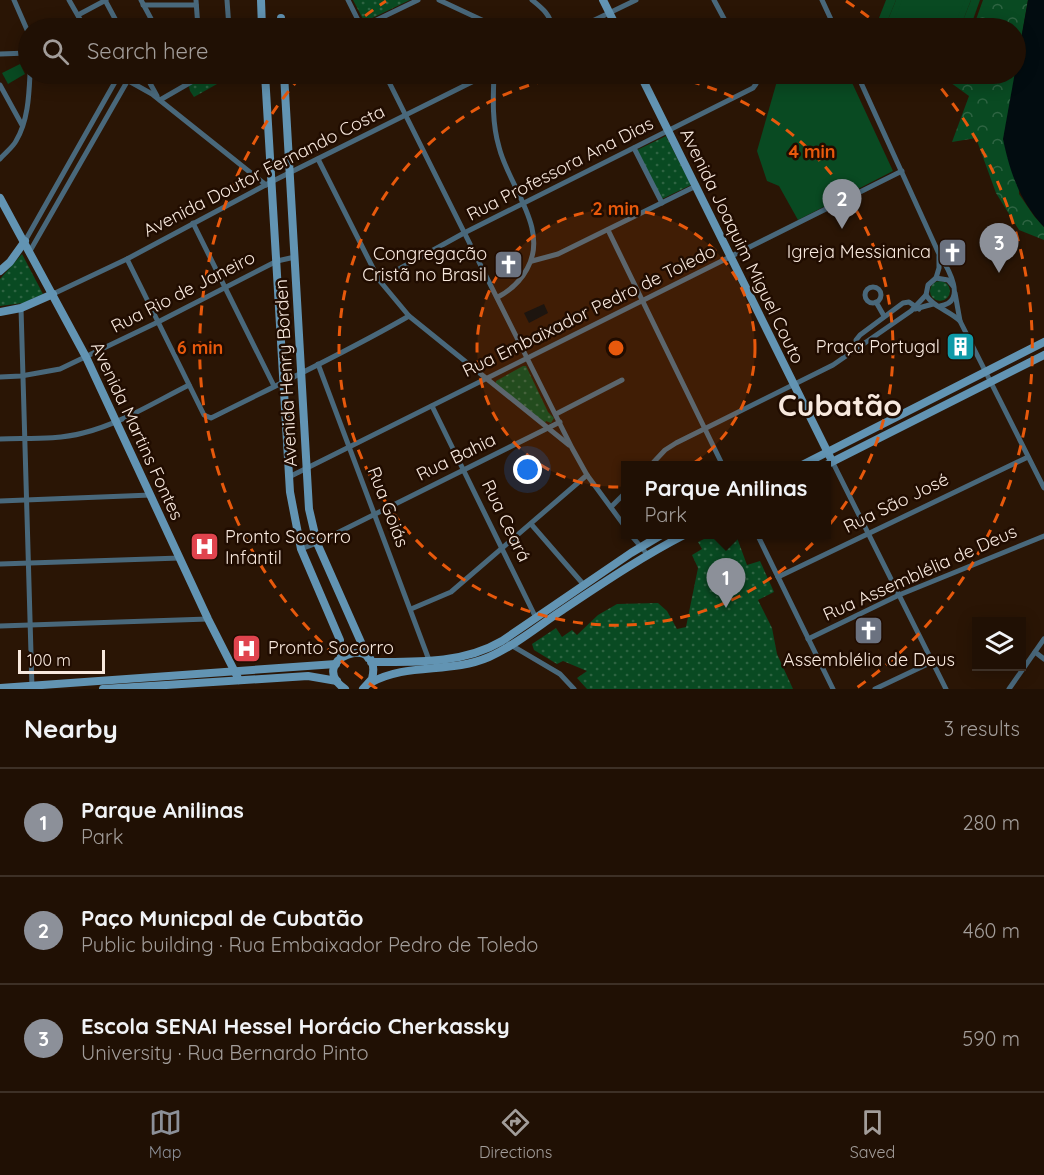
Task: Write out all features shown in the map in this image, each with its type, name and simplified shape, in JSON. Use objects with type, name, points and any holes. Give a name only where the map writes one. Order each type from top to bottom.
[{"type":"street","points":[[14,0],[22,18]]},
{"type":"street","points":[[69,0],[80,18]]},
{"type":"street","points":[[78,15],[106,0],[115,18]]},
{"type":"street","points":[[227,0],[228,18]]},
{"type":"street","points":[[261,0],[262,18]]},
{"type":"street","points":[[348,0],[357,18]]},
{"type":"street","points":[[382,18],[418,0]]},
{"type":"street","points":[[439,0],[476,18]]},
{"type":"street","points":[[532,0],[545,10],[549,18]]},
{"type":"street","points":[[603,0],[612,18]]},
{"type":"street","points":[[599,18],[636,0]]},
{"type":"street","points":[[714,0],[724,18]]},
{"type":"street","points":[[822,0],[831,18]]},
{"type":"street","points":[[151,18],[142,2],[196,2],[197,18]]},
{"type":"street","points":[[0,54],[18,53]]},
{"type":"street","points":[[0,159],[16,142],[28,101],[29,84]]},
{"type":"street","points":[[0,271],[25,242],[112,84]]},
{"type":"street","points":[[30,251],[126,84]]},
{"type":"street","points":[[135,84],[159,99],[269,183]]},
{"type":"street","points":[[151,84],[159,99]]},
{"type":"street","points":[[159,99],[184,84]]},
{"type":"street","name":"Avenida Henry Borden","points":[[265,84],[269,183],[277,261],[289,477],[301,549],[340,640],[335,673],[337,681]]},
{"type":"street","name":"Avenida Henry Borden","points":[[285,84],[309,509],[317,543],[370,660]]},
{"type":"street","points":[[390,84],[572,448],[587,475],[621,521]]},
{"type":"street","name":"Avenida Doutor Fernando Costa","points":[[52,294],[127,259],[269,183],[468,84]]},
{"type":"street","points":[[494,84],[493,111],[499,148],[534,236],[532,261],[517,284],[510,291],[498,297]]},
{"type":"street","name":"Avenida Joaquim Miguel Couto","points":[[644,84],[946,689]]},
{"type":"street","name":"Rua Professora Ana Dias","points":[[379,280],[464,233],[755,87],[756,84]]},
{"type":"street","points":[[861,84],[939,254],[951,275],[960,321],[1044,488]]},
{"type":"street","points":[[0,85],[22,125]]},
{"type":"street","points":[[634,148],[662,203]]},
{"type":"street","points":[[318,159],[379,280],[409,316],[572,448]]},
{"type":"street","name":"Rua Embaixador Pedro de Toledo","points":[[289,477],[902,171]]},
{"type":"street","points":[[532,261],[558,254],[696,186]]},
{"type":"street","name":"Avenida Martins Fontes","points":[[0,198],[4,213],[25,242],[86,357],[208,619],[239,680]]},
{"type":"street","points":[[193,223],[274,386]]},
{"type":"street","points":[[608,230],[721,461]]},
{"type":"street","points":[[654,461],[665,450],[833,365],[856,351],[915,308],[926,295],[927,285],[936,278],[940,265],[939,254]]},
{"type":"street","name":"Rua Rio de Janeiro","points":[[0,377],[60,369],[277,261],[295,256]]},
{"type":"street","points":[[127,259],[204,415],[211,418],[409,316]]},
{"type":"street","points":[[856,351],[856,340],[860,334],[906,302],[915,308],[946,305],[951,301],[954,289],[948,280],[936,278]]},
{"type":"street","points":[[0,312],[21,308],[52,294]]},
{"type":"street","points":[[926,295],[936,305],[960,321]]},
{"type":"street","points":[[876,302],[885,316]]},
{"type":"street","points":[[21,308],[21,376],[32,687]]},
{"type":"street","points":[[809,461],[1044,342]]},
{"type":"street","points":[[832,461],[1044,355]]},
{"type":"street","name":"Rua Goiás","points":[[318,364],[429,660]]},
{"type":"street","points":[[556,414],[622,380]]},
{"type":"street","points":[[0,439],[72,436],[117,421],[189,385]]},
{"type":"street","name":"Rua Ceará","points":[[432,406],[536,618]]},
{"type":"street","name":"Rua Bahia","points":[[301,549],[560,422]]},
{"type":"street","name":"Rua São José","points":[[778,577],[1028,457]]},
{"type":"street","points":[[411,609],[452,592],[587,475]]},
{"type":"street","points":[[0,501],[151,495]]},
{"type":"street","points":[[610,507],[621,497]]},
{"type":"street","points":[[531,524],[584,585]]},
{"type":"street","name":"Rua Assemblélia de Deus","points":[[808,639],[899,595],[1044,536]]},
{"type":"street","points":[[634,539],[647,554]]},
{"type":"street","points":[[103,689],[338,661],[348,653],[357,652],[370,660],[451,659],[475,654],[502,640],[654,539]]},
{"type":"street","points":[[363,689],[384,675],[404,670],[464,666],[487,658],[511,645],[647,554],[676,539]]},
{"type":"street","points":[[759,539],[833,689]]},
{"type":"street","points":[[0,564],[180,558]]},
{"type":"street","points":[[0,626],[208,619]]},
{"type":"street","points":[[1009,689],[1044,639]]},
{"type":"street","points":[[502,640],[560,674],[574,689]]},
{"type":"street","points":[[1035,652],[1044,659]]},
{"type":"street","points":[[370,660],[374,670],[370,683]]},
{"type":"street","points":[[874,689],[932,662]]},
{"type":"street","points":[[0,688],[308,676],[337,681],[345,689]]},
{"type":"green space","points":[[353,0],[410,0],[372,18],[362,18]]},
{"type":"green space","points":[[886,0],[896,0],[889,18],[879,18]]},
{"type":"green space","points":[[896,0],[971,0],[964,18],[889,18]]},
{"type":"green space","points":[[902,0],[965,0],[957,18],[895,18]]},
{"type":"green space","points":[[971,0],[980,0],[974,18],[964,18]]},
{"type":"green space","points":[[983,0],[1028,0],[1025,18],[977,18]]},
{"type":"green space","points":[[18,65],[18,78],[8,84],[2,73]]},
{"type":"green space","points":[[188,84],[217,84],[194,97]]},
{"type":"green space","points":[[776,84],[853,84],[893,171],[798,220],[779,186],[767,181],[757,151]]},
{"type":"green space","points":[[952,84],[1015,84],[1019,194],[1044,227],[1044,240],[1019,230],[996,193],[976,138],[952,142],[969,96]]},
{"type":"green space","points":[[666,136],[691,185],[662,199],[637,150]]},
{"type":"green space","points":[[22,254],[43,294],[23,303],[0,306],[0,279]]},
{"type":"green space","points":[[940,281],[947,284],[950,291],[947,298],[940,301],[933,298],[930,291],[933,284]]},
{"type":"green space","points":[[526,366],[548,412],[554,418],[551,423],[546,421],[545,423],[496,384],[496,381]]},
{"type":"green space","points":[[704,539],[737,539],[747,565],[760,561],[774,592],[758,600],[772,628],[777,654],[793,689],[587,689],[577,678],[587,671],[563,661],[557,664],[534,650],[532,644],[556,628],[562,637],[572,630],[577,635],[598,615],[617,604],[658,603],[667,611],[677,629],[686,627],[698,568],[692,555],[702,549],[698,542]]},
{"type":"shaded area","points":[[1028,0],[1044,0],[1044,227],[1022,197],[1003,139],[1013,84],[1026,84],[1025,18]]},
{"type":"shaded area","points":[[544,304],[548,313],[529,323],[524,313]]},
{"type":"place","name":"Paço Municpal de Cubatão","points":[[842,229]]},
{"type":"place","name":"Igreja Messianica","points":[[952,252]]},
{"type":"place","name":"Congregação Cristã no Brasil","points":[[508,264]]},
{"type":"place","name":"Escola SENAI Hessel Horácio Cherkassky","points":[[999,273]]},
{"type":"place","name":"Praça Portugal","points":[[961,347]]},
{"type":"place","name":"Pronto Socorro Infantil","points":[[204,547]]},
{"type":"place","name":"Parque Anilinas","points":[[726,608]]},
{"type":"place","name":"Assemblélia de Deus","points":[[869,631]]},
{"type":"place","name":"Pronto Socorro","points":[[247,648]]},
{"type":"district","name":"Cubatão","points":[[840,406]]}]
